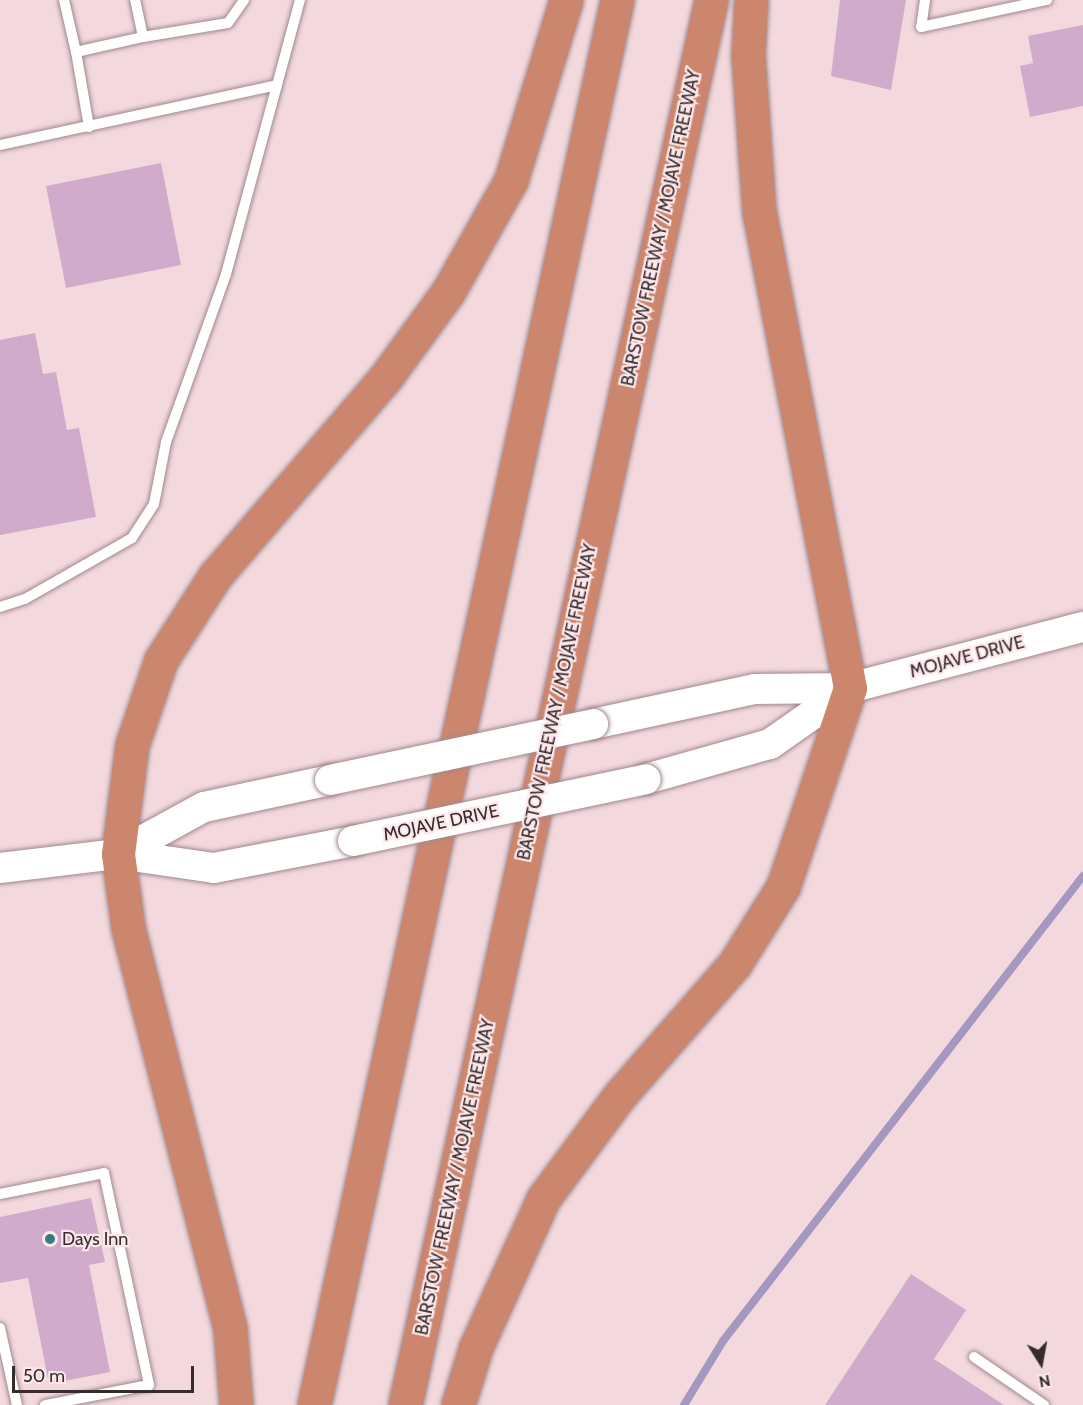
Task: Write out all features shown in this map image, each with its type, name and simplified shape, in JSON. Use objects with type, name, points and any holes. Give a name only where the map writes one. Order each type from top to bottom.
[{"type":"highway","points":[[236,1405],[230,1328],[128,927],[118,854],[132,745],[161,660],[215,576],[386,377],[448,292],[510,180],[566,0]]},
{"type":"highway","points":[[314,1405],[617,0]]},
{"type":"highway","name":"BARSTOW FREEWAY / MOJAVE FREEWAY","points":[[405,1405],[711,0]]},
{"type":"highway","points":[[458,1405],[476,1347],[543,1199],[620,1095],[734,965],[783,887],[850,688],[759,212],[748,55],[752,0]]},
{"type":"main road","name":"MOJAVE DRIVE","points":[[118,854],[204,807],[659,711],[755,688],[850,688],[1083,627]]},
{"type":"main road","name":"MOJAVE DRIVE","points":[[0,868],[118,854],[214,868],[646,779],[770,744],[850,688]]},
{"type":"lane","points":[[64,0],[89,127]]},
{"type":"lane","points":[[135,0],[143,37]]},
{"type":"lane","points":[[76,52],[143,37],[228,23],[244,0]]},
{"type":"lane","points":[[0,607],[25,599],[132,538],[154,504],[166,442],[226,274],[300,0]]},
{"type":"lane","points":[[925,0],[921,27],[1047,0]]},
{"type":"lane","points":[[0,145],[277,85]]},
{"type":"lane","points":[[0,1194],[104,1173],[149,1385],[45,1405]]},
{"type":"lane","points":[[0,1329],[17,1405]]},
{"type":"lane","points":[[974,1357],[1044,1405]]},
{"type":"building","points":[[840,0],[906,0],[891,90],[831,76]]},
{"type":"building","points":[[1083,25],[1083,106],[1030,117],[1020,66],[1033,63],[1028,36]]},
{"type":"building","points":[[161,163],[181,265],[66,288],[46,186]]},
{"type":"building","points":[[35,333],[43,374],[56,372],[67,430],[79,428],[96,517],[0,535],[0,340]]},
{"type":"building","points":[[91,1198],[105,1262],[89,1265],[110,1372],[49,1384],[28,1278],[0,1283],[0,1217]]},
{"type":"building","points":[[911,1274],[966,1310],[934,1359],[1004,1405],[825,1405]]},
{"type":"waterway","points":[[684,1405],[723,1341],[1083,876]]},
{"type":"place","name":"Days Inn","points":[[50,1239]]}]
